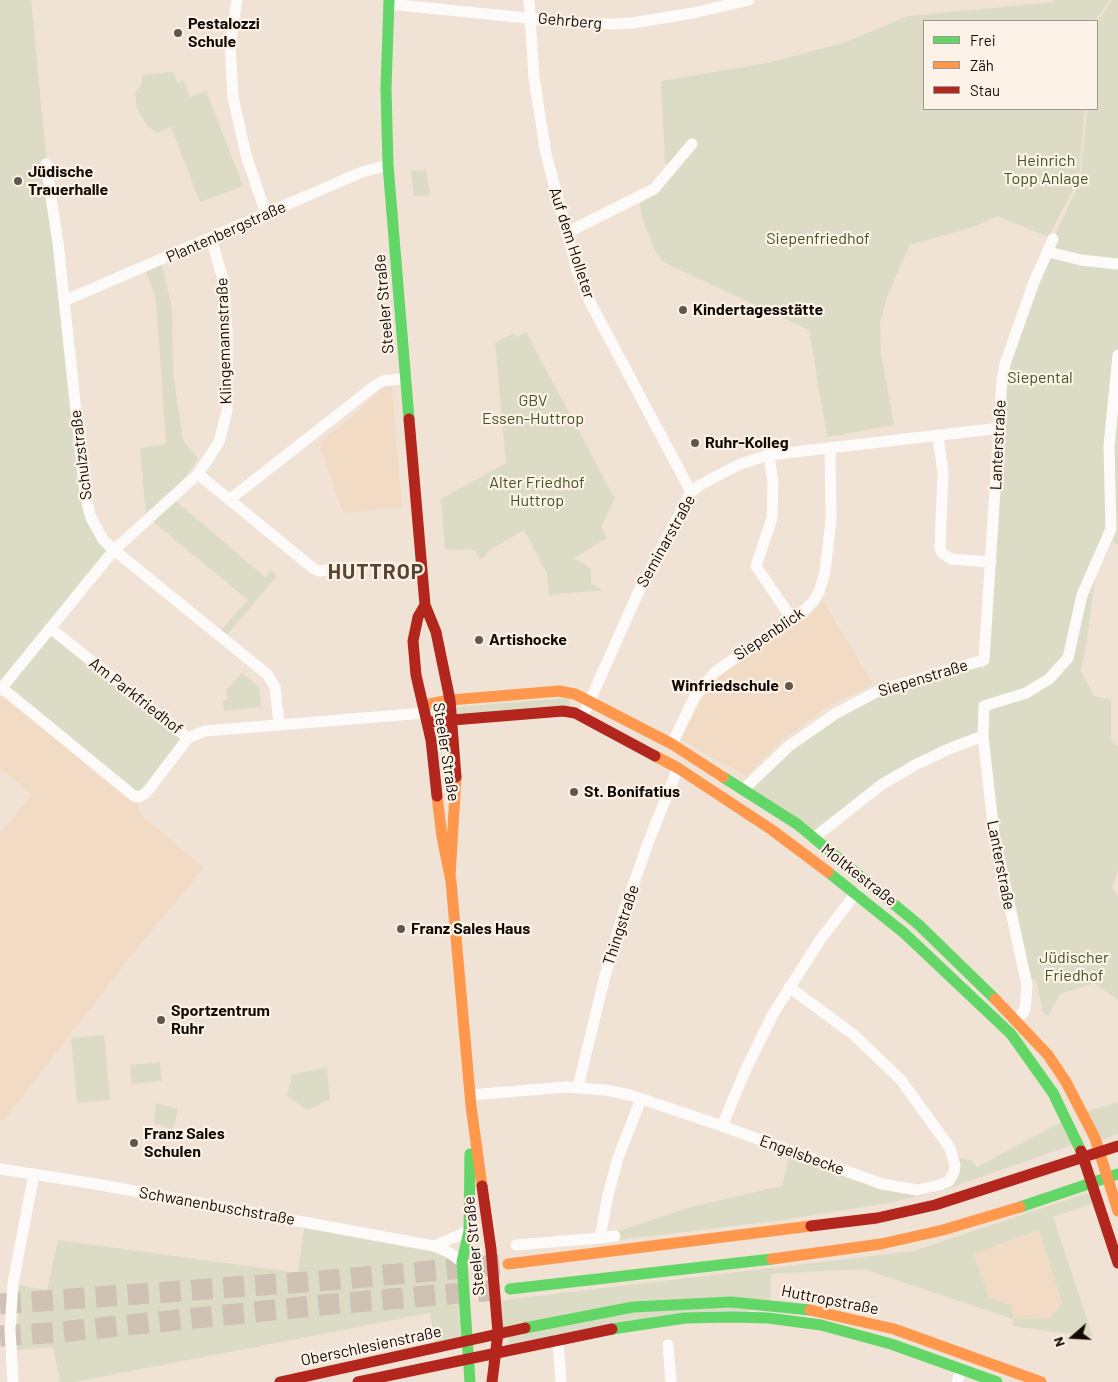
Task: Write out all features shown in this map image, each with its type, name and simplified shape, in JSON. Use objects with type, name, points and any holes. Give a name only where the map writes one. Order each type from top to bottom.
[{"type":"main road","name":"Steeler Straße","points":[[389,2],[386,88],[388,165],[425,605],[436,632],[450,700],[457,791],[450,877]]},
{"type":"main road","name":"Steeler Straße","points":[[425,605],[418,617],[413,641],[416,675],[426,713],[442,837],[450,877],[470,1100],[486,1200],[498,1332],[492,1382]]},
{"type":"main road","name":"Moltkestraße","points":[[426,713],[450,700],[559,691],[575,694],[672,744],[744,789],[814,837],[919,925],[1018,1020],[1058,1068],[1095,1138],[1115,1194],[1118,1211]]},
{"type":"main road","name":"Moltkestraße","points":[[426,713],[452,721],[564,711],[583,716],[678,768],[772,830],[856,893],[904,933],[1011,1034],[1053,1093],[1079,1144],[1118,1263]]},
{"type":"main road","name":"Steeler Straße","points":[[470,1100],[469,1231],[462,1262],[468,1340],[475,1358],[484,1369],[484,1382]]},
{"type":"main road","points":[[508,1264],[877,1218],[953,1200],[1118,1146]]},
{"type":"main road","points":[[510,1289],[716,1267],[881,1244],[943,1230],[1016,1209],[1118,1174]]},
{"type":"main road","name":"Huttropstraße","points":[[468,1340],[498,1332],[633,1307],[689,1302],[731,1302],[822,1311],[894,1329],[1042,1382]]},
{"type":"main road","name":"Huttropstraße","points":[[475,1358],[604,1330],[685,1318],[768,1318],[837,1329],[891,1344],[997,1382]]},
{"type":"main road","name":"Oberschlesienstraße","points":[[280,1382],[468,1340]]},
{"type":"main road","name":"Steeler Straße","points":[[470,1382],[475,1358]]},
{"type":"main road","name":"Oberschlesienstraße","points":[[358,1382],[475,1358]]},
{"type":"street","points":[[237,0],[230,45],[233,97],[246,155],[266,214]]},
{"type":"street","name":"Auf dem Holleter","points":[[529,0],[534,78],[540,117],[566,233],[590,302],[691,492]]},
{"type":"street","name":"Gehrberg","points":[[389,2],[576,23],[632,23],[693,13],[749,0]]},
{"type":"street","points":[[566,233],[654,189],[692,144]]},
{"type":"street","name":"Schulzstraße","points":[[46,164],[64,301],[87,506],[96,530],[114,550],[268,675],[275,687],[279,724]]},
{"type":"street","name":"Plantenbergstraße","points":[[64,301],[362,172],[388,165]]},
{"type":"street","name":"Klingemannstraße","points":[[114,550],[198,474],[219,442],[225,424],[228,396],[224,283],[211,238]]},
{"type":"street","name":"Lanterstraße","points":[[984,660],[1005,364],[1034,282],[1053,239]]},
{"type":"street","points":[[1048,252],[1081,260],[1118,264]]},
{"type":"street","name":"Lanterstraße","points":[[1018,1020],[1025,1010],[1027,985],[996,842],[983,736],[984,706],[1034,688],[1055,674],[1068,658],[1082,595],[1111,529],[1109,446],[1118,355]]},
{"type":"street","points":[[228,500],[377,384],[384,381],[406,378]]},
{"type":"street","name":"Seminarstraße","points":[[583,716],[634,602],[691,492],[721,473],[769,456],[1000,428]]},
{"type":"street","points":[[938,436],[943,473],[940,548],[942,553],[951,559],[991,562]]},
{"type":"street","name":"Siepenblick","points":[[672,744],[695,696],[715,672],[792,619],[813,602],[820,592],[825,572],[831,520],[830,448]]},
{"type":"street","points":[[769,456],[773,483],[772,518],[756,566],[792,619]]},
{"type":"street","points":[[198,474],[314,569],[319,571],[327,570]]},
{"type":"street","name":"Am Parkfriedhof","points":[[50,628],[188,738],[146,793],[134,796],[1,689],[50,628],[114,550]]},
{"type":"street","name":"Siepenstraße","points":[[744,789],[788,746],[834,714],[880,690],[984,660]]},
{"type":"street","points":[[188,738],[205,731],[426,713]]},
{"type":"street","points":[[814,837],[851,807],[906,770],[951,748],[983,736]]},
{"type":"street","name":"Thingstraße","points":[[578,1087],[605,976],[623,914],[648,843],[678,768]]},
{"type":"street","points":[[722,1126],[759,1041],[789,987],[820,940],[856,893]]},
{"type":"street","name":"Engelsbecke","points":[[470,1100],[578,1087],[606,1090],[641,1099],[722,1126],[861,1177],[895,1187],[916,1190],[940,1185],[952,1178],[955,1165],[950,1148],[900,1080],[854,1035],[789,987]]},
{"type":"street","points":[[600,1238],[608,1194],[641,1099]]},
{"type":"street","name":"Schwanenbuschstraße","points":[[0,1169],[434,1246],[450,1253],[462,1262]]},
{"type":"street","points":[[12,1382],[10,1348],[13,1283],[34,1174]]},
{"type":"street","points":[[1098,1200],[1115,1194]]},
{"type":"street","points":[[434,1246],[469,1231]]},
{"type":"street","points":[[516,1245],[615,1236]]},
{"type":"street","points":[[603,1313],[604,1330]]},
{"type":"street","points":[[558,1341],[561,1382]]},
{"type":"street","points":[[668,1345],[672,1382]]},
{"type":"street","points":[[956,1382],[961,1369]]},
{"type":"shaded area","points":[[391,380],[402,507],[343,513],[319,443],[351,418]]},
{"type":"shaded area","name":"Winfriedschule","points":[[823,601],[873,684],[830,705],[782,740],[746,776],[679,738],[718,675],[811,614]]},
{"type":"shaded area","points":[[0,692],[137,799],[140,814],[204,868],[135,951],[4,1120],[0,1119],[0,833],[32,795],[0,768]]},
{"type":"shaded area","points":[[1040,1231],[1062,1303],[1050,1318],[1013,1319],[1012,1305],[989,1298],[974,1254]]},
{"type":"green space","points":[[0,0],[31,0],[84,497],[113,551],[0,689]]},
{"type":"green space","name":"Siepenfriedhof","points":[[1054,0],[1110,0],[1096,20],[923,20],[923,110],[1085,110],[1079,179],[1048,237],[997,216],[976,226],[910,245],[887,296],[880,323],[881,353],[894,425],[827,437],[809,330],[663,262],[654,249],[641,214],[640,204],[658,191],[669,167],[665,163],[661,81],[772,62],[846,42],[908,16],[1054,2]]},
{"type":"green space","points":[[1112,0],[1118,0],[1118,545],[1113,541],[1095,578],[1081,671],[1094,696],[1111,700],[1111,739],[1118,747],[1118,870],[1112,888],[1118,896],[1118,1000],[1094,983],[1060,994],[1048,1016],[1043,1013],[1036,980],[1029,978],[1014,925],[983,736],[914,765],[815,837],[747,789],[790,750],[838,716],[882,694],[979,666],[984,669],[1002,380],[1034,282],[1080,181],[1087,110],[1098,110],[1098,21]]},
{"type":"green space","points":[[173,72],[178,83],[183,80],[190,97],[206,91],[243,186],[200,202],[171,127],[156,133],[146,124],[137,109],[135,92],[142,84],[142,75]]},
{"type":"green space","points":[[426,170],[430,195],[414,196],[411,171]]},
{"type":"green space","points":[[161,261],[172,309],[173,372],[183,440],[198,459],[176,490],[176,501],[265,577],[271,570],[277,576],[226,636],[220,631],[248,600],[146,516],[140,448],[166,444],[156,300],[145,268]]},
{"type":"green space","points":[[526,332],[615,499],[601,527],[607,538],[574,558],[591,569],[591,584],[603,590],[549,595],[547,574],[524,530],[487,552],[486,556],[480,559],[475,550],[445,549],[441,499],[506,463],[495,343],[514,333],[516,337]]},
{"type":"green space","points":[[50,629],[187,738],[140,795],[3,688]]},
{"type":"green space","points":[[242,673],[259,687],[261,707],[224,711],[223,700],[227,700],[226,690]]},
{"type":"green space","points":[[569,698],[570,706],[457,717],[456,707]]},
{"type":"green space","points":[[104,1035],[110,1100],[77,1103],[71,1038]]},
{"type":"green space","points":[[160,1062],[162,1081],[132,1084],[130,1065]]},
{"type":"green space","points":[[327,1068],[330,1099],[308,1110],[287,1096],[292,1074]]},
{"type":"green space","points":[[1118,1102],[1118,1134],[1099,1141],[1086,1112]]},
{"type":"green space","points":[[156,1103],[178,1109],[173,1130],[154,1123]]},
{"type":"green space","points":[[1067,1119],[1078,1143],[941,1191],[893,1202],[783,1220],[619,1240],[615,1232],[690,1207],[782,1186],[791,1151],[882,1184],[940,1186],[955,1158],[972,1160],[977,1167]]},
{"type":"green space","points":[[1094,1191],[1098,1202],[1053,1217],[1093,1337],[1012,1326],[1014,1319],[1050,1318],[1062,1303],[1039,1231],[974,1254],[989,1298],[1012,1305],[1013,1319],[862,1269],[771,1274],[770,1304],[732,1316],[509,1350],[508,1330],[499,1332],[496,1301],[913,1251]]},
{"type":"green space","points":[[305,1222],[456,1255],[468,1339],[436,1347],[430,1313],[75,1382],[60,1382],[53,1347],[17,1350],[19,1285],[47,1290],[58,1240],[298,1273]]},
{"type":"tunnel","points":[[0,1304],[331,1280],[508,1264]]},
{"type":"tunnel","points":[[0,1336],[61,1332],[332,1304],[510,1289]]},
{"type":"traffic: fast","points":[[389,0],[386,89],[388,165],[409,419]]},
{"type":"traffic: fast","points":[[723,777],[797,824],[919,925],[995,999]]},
{"type":"traffic: fast","points":[[828,872],[904,933],[1011,1034],[1053,1093],[1081,1151]]},
{"type":"traffic: fast","points":[[470,1154],[469,1231],[462,1262],[470,1382]]},
{"type":"traffic: fast","points":[[1020,1207],[1118,1174]]},
{"type":"traffic: fast","points":[[510,1289],[772,1259]]},
{"type":"traffic: fast","points":[[525,1328],[633,1307],[731,1302],[810,1310]]},
{"type":"traffic: fast","points":[[612,1329],[685,1318],[732,1317],[768,1318],[821,1325],[891,1344],[997,1382]]},
{"type":"traffic: slow","points":[[424,705],[450,700],[559,691],[575,694],[672,744],[723,777]]},
{"type":"traffic: slow","points":[[655,756],[678,768],[772,830],[828,872]]},
{"type":"traffic: slow","points":[[450,877],[456,777]]},
{"type":"traffic: slow","points":[[437,796],[442,837],[451,881],[471,1106],[482,1186]]},
{"type":"traffic: slow","points":[[995,999],[1048,1055],[1066,1082],[1095,1138],[1118,1211]]},
{"type":"traffic: slow","points":[[772,1259],[881,1244],[943,1230],[1020,1207]]},
{"type":"traffic: slow","points":[[508,1264],[811,1226]]},
{"type":"traffic: slow","points":[[810,1310],[894,1329],[1041,1382]]},
{"type":"traffic: jam","points":[[409,419],[425,605],[436,632],[450,700],[456,777]]},
{"type":"traffic: jam","points":[[425,605],[418,617],[413,641],[416,675],[431,740],[437,796]]},
{"type":"traffic: jam","points":[[428,722],[563,711],[575,713],[655,756]]},
{"type":"traffic: jam","points":[[811,1226],[877,1218],[935,1205],[1118,1146]]},
{"type":"traffic: jam","points":[[1081,1151],[1118,1263]]},
{"type":"traffic: jam","points":[[482,1186],[491,1249],[498,1333],[492,1382]]},
{"type":"traffic: jam","points":[[280,1382],[525,1328]]},
{"type":"traffic: jam","points":[[358,1382],[612,1329]]},
{"type":"place","name":"Pestalozzi Schule","points":[[178,33]]},
{"type":"place","name":"Jüdische Trauerhalle","points":[[18,181]]},
{"type":"place","name":"Kindertagesstätte","points":[[683,310]]},
{"type":"place","name":"Ruhr-Kolleg","points":[[695,443]]},
{"type":"place","name":"Artishocke","points":[[479,640]]},
{"type":"place","name":"Winfriedschule","points":[[789,686]]},
{"type":"place","name":"St. Bonifatius","points":[[574,792]]},
{"type":"place","name":"Franz Sales Haus","points":[[401,929]]},
{"type":"place","name":"Sportzentrum Ruhr","points":[[161,1020]]},
{"type":"place","name":"Franz Sales Schulen","points":[[134,1143]]},
{"type":"district","name":"HUTTROP","points":[[376,572]]},
{"type":"park label","name":"Heinrich Topp Anlage","points":[[1046,170]]},
{"type":"park label","name":"Siepental","points":[[1040,378]]},
{"type":"park label","name":"GBV Essen-Huttrop","points":[[533,410]]},
{"type":"park label","name":"Alter Friedhof Huttrop","points":[[537,492]]},
{"type":"park label","name":"Jüdischer Friedhof","points":[[1074,967]]}]
